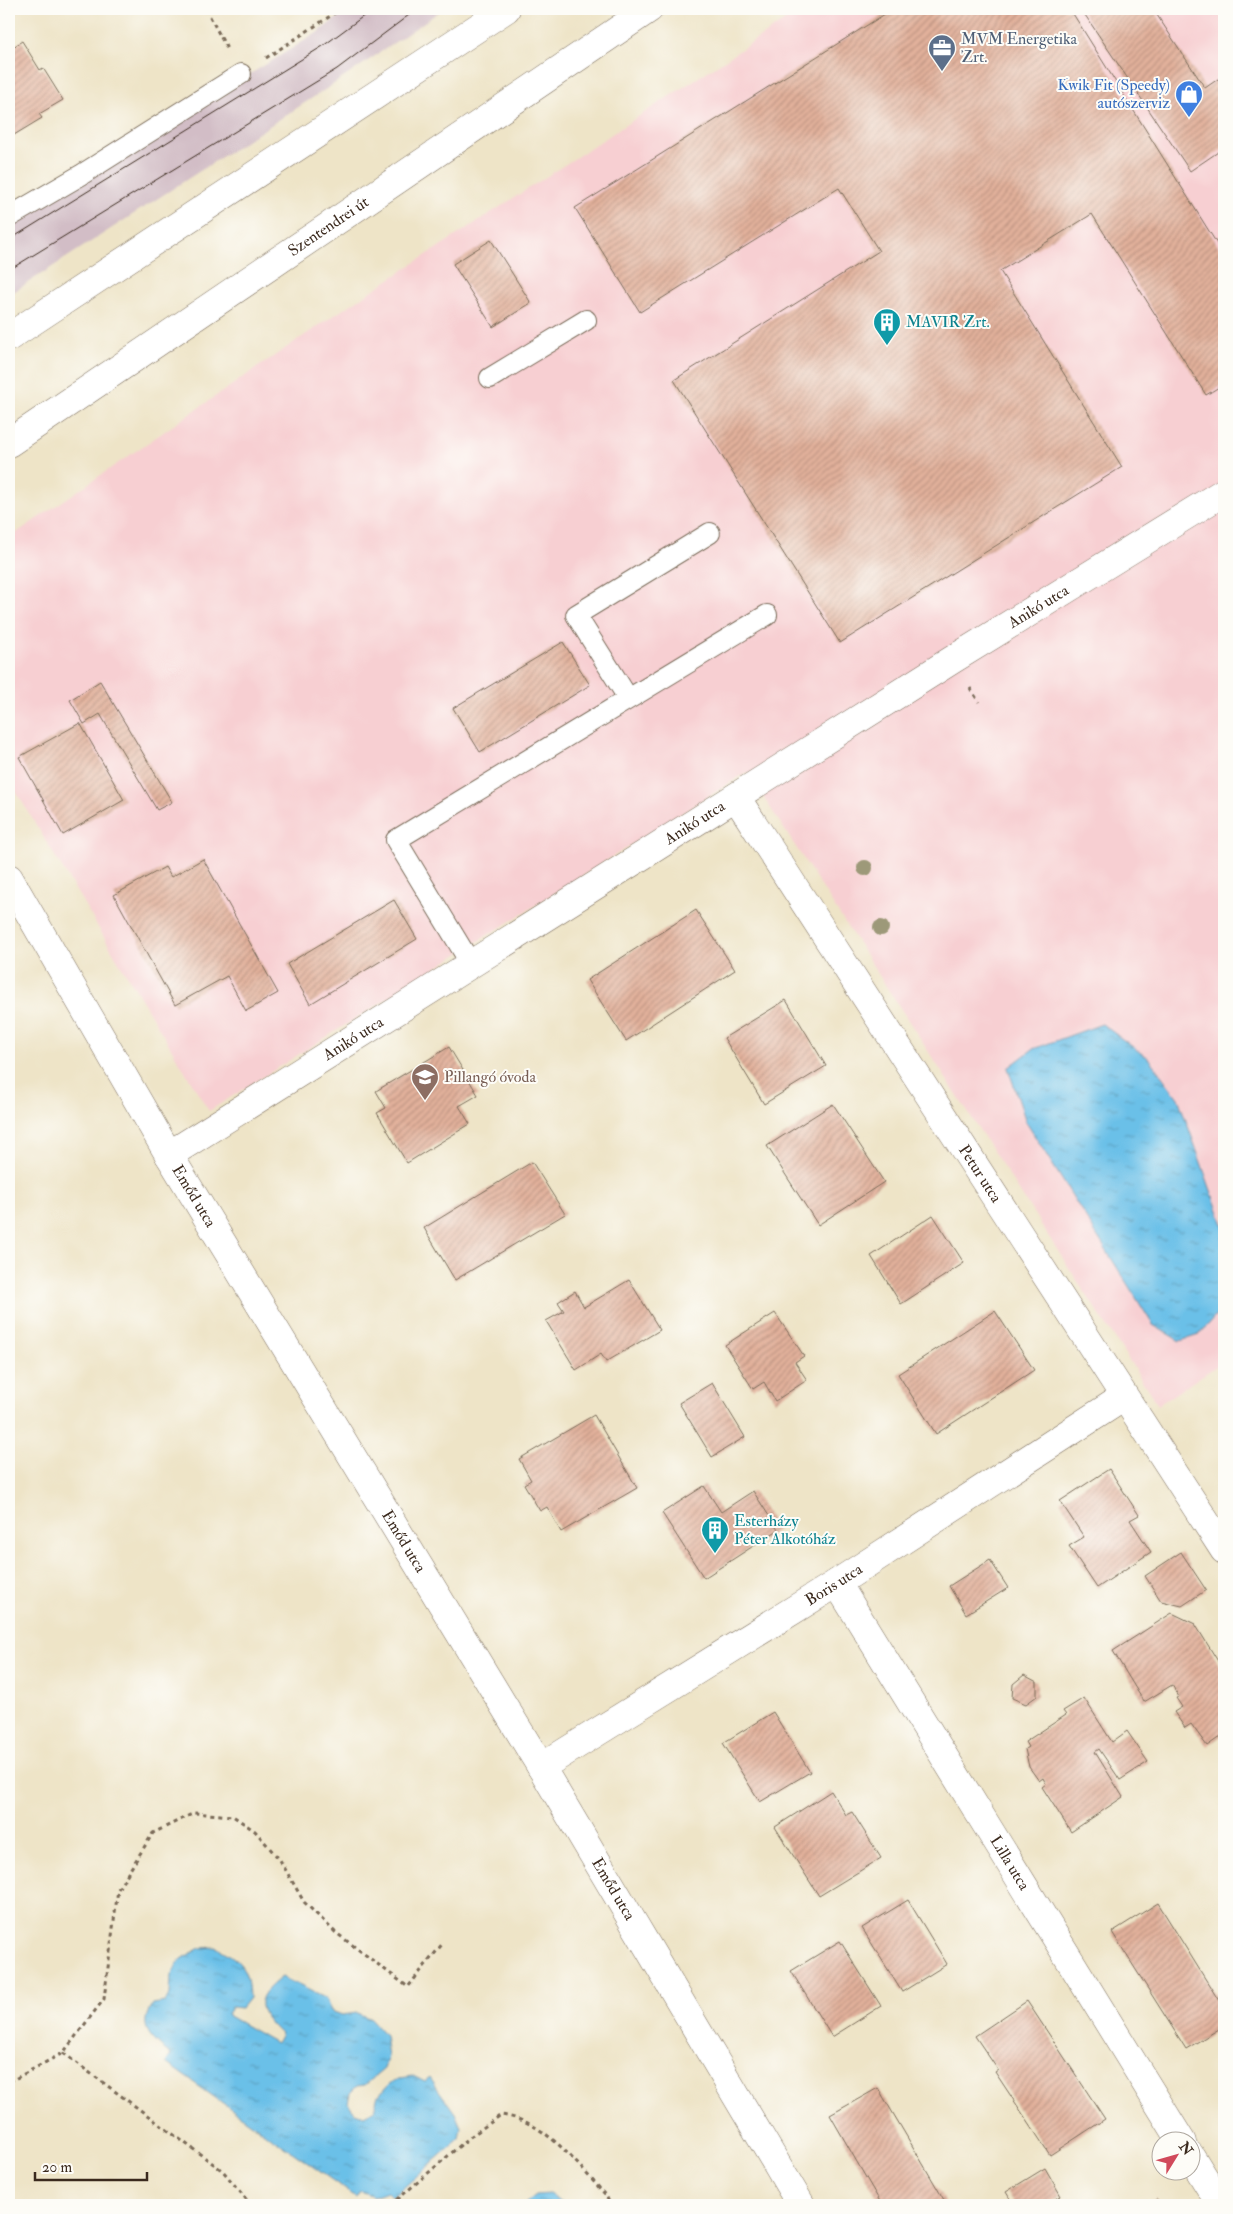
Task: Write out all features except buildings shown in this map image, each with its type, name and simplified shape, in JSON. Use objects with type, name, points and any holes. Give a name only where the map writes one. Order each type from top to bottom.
[{"type":"street","points":[[9,337],[506,9]]},
{"type":"street","name":"Szentendrei út","points":[[9,443],[649,9]]},
{"type":"street","name":"Anikó utca","points":[[169,1155],[952,660],[1224,492]]},
{"type":"street","name":"Petur utca","points":[[736,797],[1224,1550]]},
{"type":"street","name":"Emőd utca","points":[[9,878],[169,1155],[541,1767],[801,2205]]},
{"type":"street","name":"Boris utca","points":[[541,1767],[837,1583],[1124,1397]]},
{"type":"street","name":"Lilla utca","points":[[837,1583],[1176,2132]]},
{"type":"street","points":[[1200,2171],[1221,2205]]},
{"type":"lane","points":[[9,217],[80,175],[240,74]]},
{"type":"lane","points":[[490,378],[586,320]]},
{"type":"lane","points":[[628,698],[576,615],[710,533]]},
{"type":"lane","points":[[471,964],[396,840],[767,615]]},
{"type":"path","points":[[206,9],[240,74],[341,9]]},
{"type":"path","points":[[9,2082],[63,2053],[104,2000],[118,1889],[153,1833],[194,1813],[233,1816],[255,1831],[280,1860],[304,1902],[334,1932],[408,1987],[443,1943]]},
{"type":"path","points":[[63,2053],[223,2172],[251,2205]]},
{"type":"path","points":[[391,2205],[470,2137],[501,2115],[518,2117],[544,2131],[606,2195],[610,2205]]},
{"type":"shaded area","points":[[349,9],[443,9],[346,76],[9,295],[9,222],[317,33]]},
{"type":"shaded area","points":[[803,9],[1215,9],[1224,22],[1224,1361],[1158,1405],[747,772],[209,1111],[9,780],[9,538],[324,322]]},
{"type":"water","points":[[1102,1024],[1149,1059],[1178,1098],[1224,1227],[1224,1303],[1221,1310],[1199,1335],[1180,1341],[1153,1325],[1026,1122],[1008,1068],[1033,1049]]},
{"type":"water","points":[[216,1947],[238,1961],[247,1979],[249,1998],[241,2008],[231,2007],[227,2015],[276,2043],[281,2034],[266,2018],[261,2005],[262,1998],[266,1992],[282,1977],[325,1998],[331,2011],[342,2015],[357,2013],[371,2019],[385,2035],[388,2057],[384,2069],[365,2085],[357,2086],[350,2093],[348,2103],[355,2112],[364,2115],[375,2109],[377,2097],[389,2084],[401,2078],[413,2076],[425,2082],[430,2078],[455,2113],[461,2127],[459,2139],[393,2197],[387,2191],[373,2196],[360,2191],[356,2197],[166,2063],[171,2055],[148,2033],[146,2020],[148,2012],[153,2004],[165,2002],[170,1994],[171,1975],[181,1959],[200,1948]]},
{"type":"water","points":[[549,2194],[567,2205],[523,2205],[536,2195]]},
{"type":"tram line","points":[[9,240],[323,46],[373,9]]},
{"type":"tram line","points":[[9,270],[337,69],[417,9]]},
{"type":"place","name":"MVM Energetika Zrt.","points":[[942,72]]},
{"type":"place","name":"Kwik Fit (Speedy) autószerviz","points":[[1189,118]]},
{"type":"place","name":"MAVIR Zrt.","points":[[887,346]]},
{"type":"place","name":"Pillangó óvoda","points":[[425,1101]]},
{"type":"place","name":"Esterházy Péter Alkotóház","points":[[715,1554]]}]
